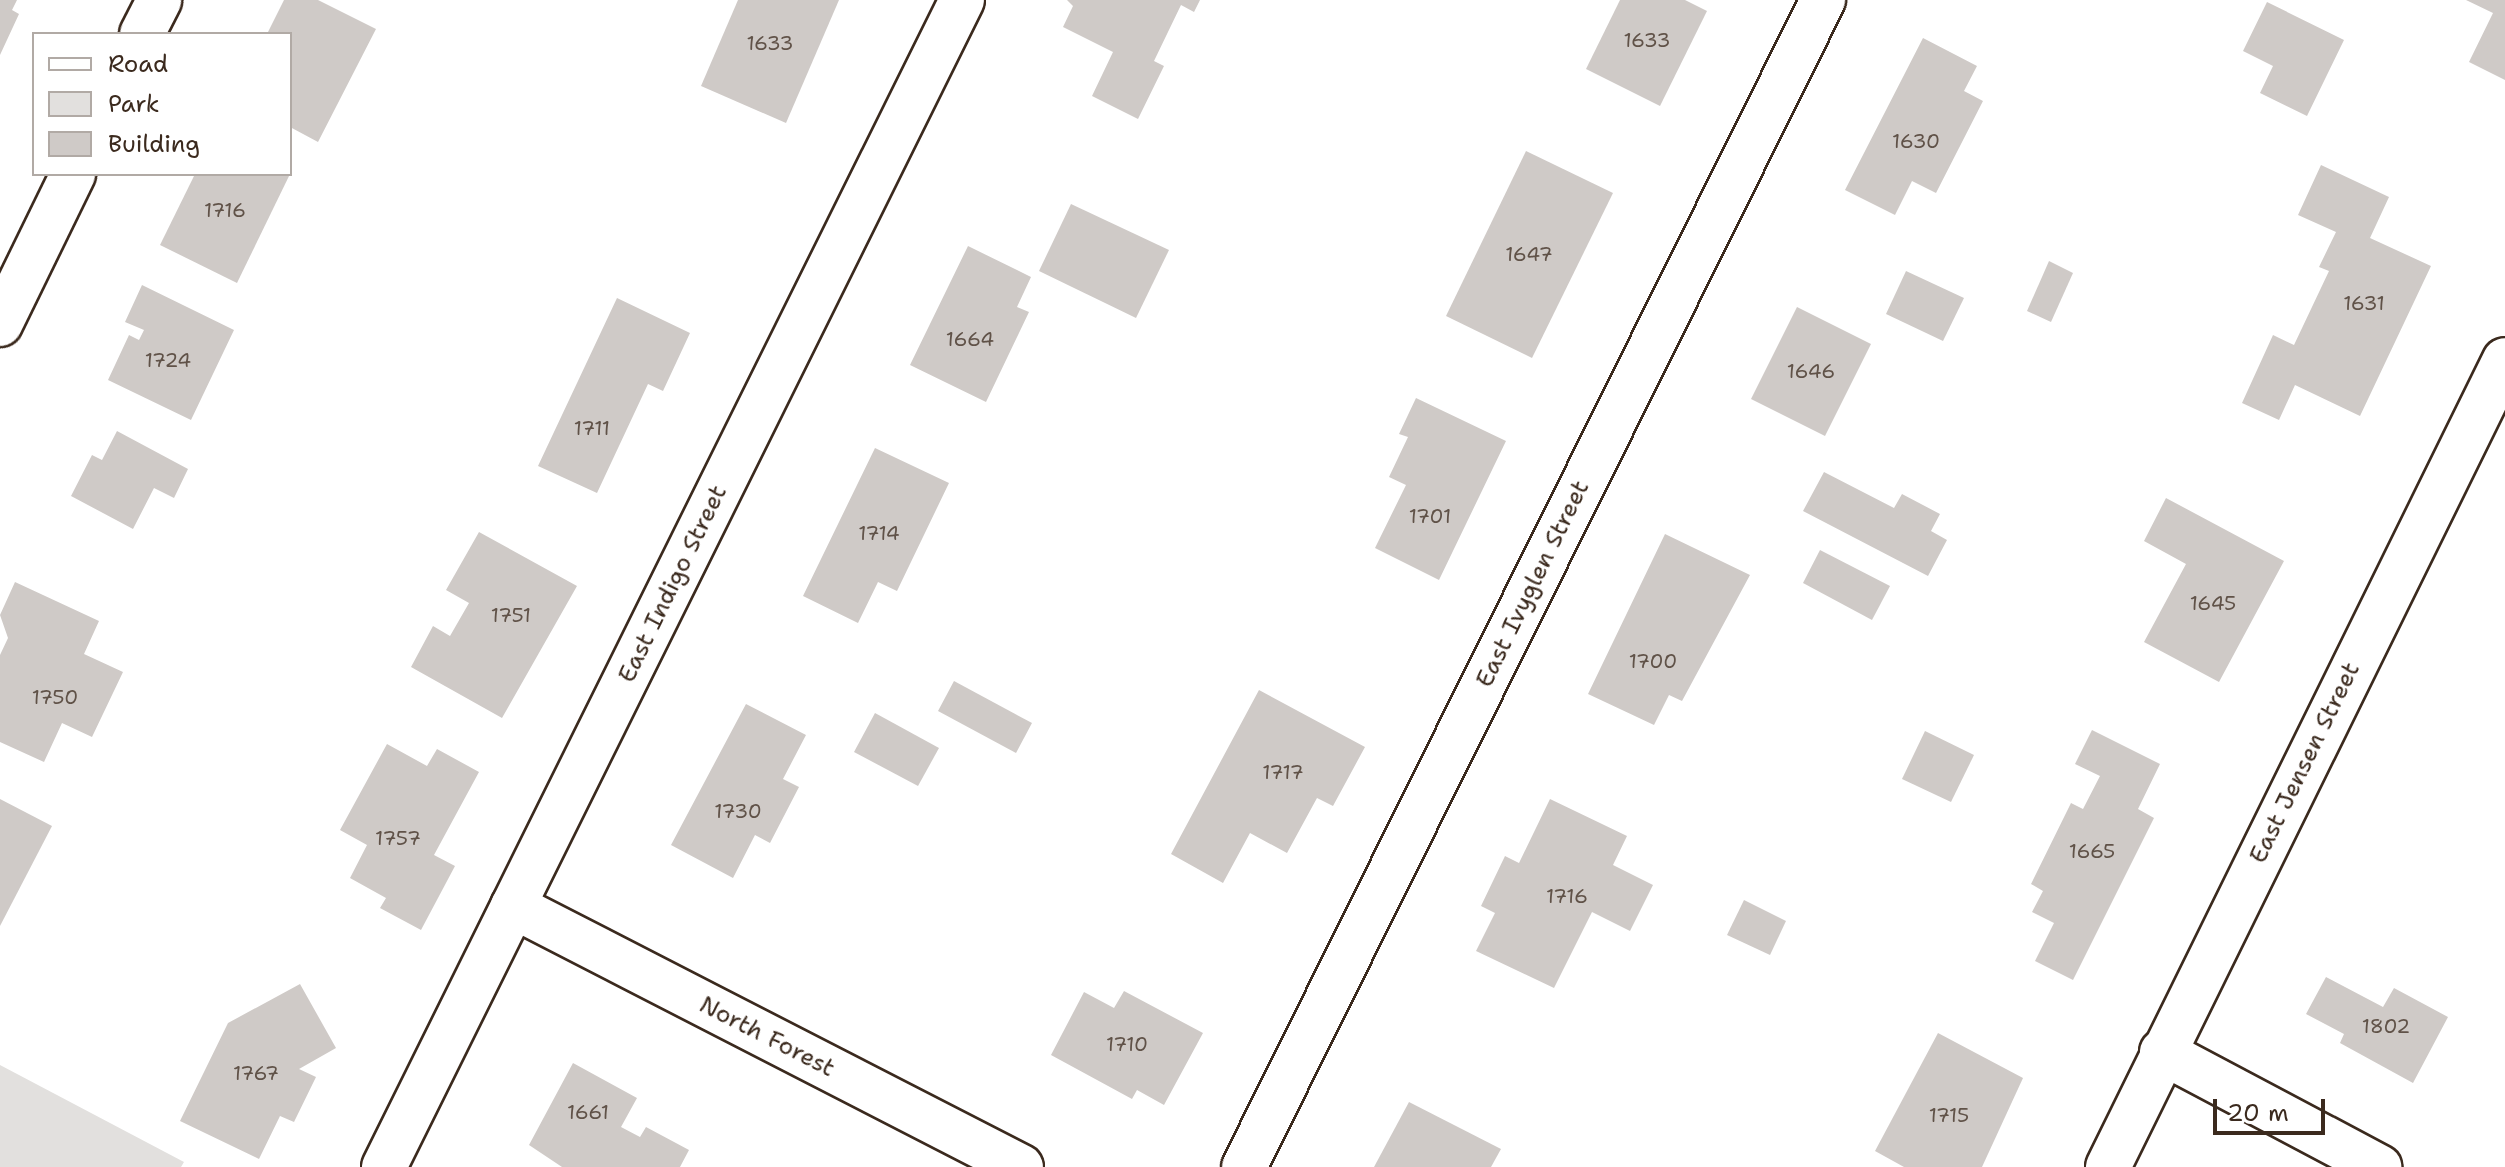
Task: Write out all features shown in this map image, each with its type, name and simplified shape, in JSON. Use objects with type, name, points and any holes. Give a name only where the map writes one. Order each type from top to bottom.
[{"type":"street","points":[[143,32],[159,0]]},
{"type":"street","name":"East Indigo Street","points":[[384,1167],[962,0]]},
{"type":"street","name":"East Ivyglen Street","points":[[1244,1167],[1823,0]]},
{"type":"street","points":[[0,324],[72,176]]},
{"type":"street","name":"East Jensen Street","points":[[2108,1167],[2505,360]]},
{"type":"street","name":"North Forest","points":[[513,906],[1021,1167]]},
{"type":"street","points":[[2162,1052],[2379,1167]]},
{"type":"green space","points":[[0,1065],[184,1162],[181,1167],[0,1167]]},
{"type":"building","points":[[0,0],[17,0],[12,10],[19,14],[0,55]]},
{"type":"building","points":[[284,0],[318,0],[376,29],[318,142],[292,128],[292,32],[268,32]]},
{"type":"building","points":[[738,0],[839,0],[786,123],[701,86]]},
{"type":"building","points":[[1067,0],[1200,0],[1194,12],[1181,5],[1154,61],[1164,66],[1138,119],[1092,96],[1113,52],[1063,27],[1073,6]]},
{"type":"building","points":[[1620,0],[1685,0],[1707,11],[1660,106],[1586,69]]},
{"type":"building","points":[[2466,0],[2505,0],[2505,80],[2469,62],[2493,13]]},
{"type":"building","points":[[2267,2],[2344,40],[2307,116],[2260,93],[2273,66],[2243,51]]},
{"type":"building","points":[[1923,38],[1977,66],[1964,91],[1983,101],[1936,193],[1912,181],[1895,215],[1845,190]]},
{"type":"building","points":[[1526,151],[1613,193],[1532,358],[1446,316]]},
{"type":"building","points":[[2321,165],[2389,197],[2370,238],[2431,266],[2360,416],[2295,385],[2279,420],[2242,403],[2273,335],[2294,345],[2329,271],[2319,267],[2336,232],[2298,215]]},
{"type":"building","points":[[194,176],[289,176],[237,283],[160,245]]},
{"type":"building","points":[[1071,204],[1169,250],[1136,318],[1039,271]]},
{"type":"building","points":[[968,246],[1031,277],[1017,307],[1029,312],[986,402],[910,365]]},
{"type":"building","points":[[2049,261],[2073,273],[2051,322],[2027,311]]},
{"type":"building","points":[[1906,271],[1964,298],[1943,341],[1886,314]]},
{"type":"building","points":[[142,285],[234,330],[191,420],[108,380],[129,335],[139,340],[144,330],[125,322]]},
{"type":"building","points":[[617,298],[690,333],[663,391],[648,384],[597,493],[538,466]]},
{"type":"building","points":[[1797,307],[1871,344],[1825,436],[1751,399]]},
{"type":"building","points":[[1416,398],[1506,441],[1439,580],[1375,548],[1406,485],[1389,477],[1408,437],[1399,434]]},
{"type":"building","points":[[117,431],[188,469],[174,498],[154,488],[133,529],[71,496],[92,455],[102,460]]},
{"type":"building","points":[[875,448],[949,483],[897,591],[878,582],[858,623],[803,596]]},
{"type":"building","points":[[1824,472],[1894,508],[1902,494],[1940,514],[1931,531],[1947,540],[1928,576],[1803,511]]},
{"type":"building","points":[[2166,498],[2284,561],[2219,682],[2144,642],[2186,564],[2144,541]]},
{"type":"building","points":[[479,532],[577,586],[502,718],[411,667],[433,626],[450,636],[469,603],[446,590]]},
{"type":"building","points":[[1665,534],[1750,575],[1682,701],[1669,695],[1654,725],[1588,694]]},
{"type":"building","points":[[1820,550],[1890,586],[1872,620],[1803,583]]},
{"type":"building","points":[[15,582],[99,621],[84,654],[123,672],[92,737],[62,723],[44,762],[0,742],[0,655],[8,638],[0,615]]},
{"type":"building","points":[[954,681],[1032,723],[1016,753],[938,711]]},
{"type":"building","points":[[1259,690],[1365,747],[1333,806],[1317,798],[1287,853],[1250,833],[1223,883],[1171,854]]},
{"type":"building","points":[[746,704],[806,735],[783,779],[799,787],[770,843],[755,835],[733,878],[671,845]]},
{"type":"building","points":[[875,713],[939,748],[918,786],[854,752]]},
{"type":"building","points":[[2092,730],[2160,764],[2138,809],[2154,818],[2073,980],[2035,961],[2054,923],[2032,912],[2043,891],[2031,884],[2071,803],[2083,809],[2100,776],[2075,764]]},
{"type":"building","points":[[1925,731],[1974,755],[1951,802],[1902,779]]},
{"type":"building","points":[[387,744],[427,766],[437,749],[479,772],[434,855],[455,866],[421,930],[380,908],[386,898],[350,878],[367,845],[340,830]]},
{"type":"building","points":[[0,799],[52,826],[0,926]]},
{"type":"building","points":[[1550,799],[1627,836],[1613,865],[1653,885],[1630,931],[1592,912],[1554,988],[1476,951],[1495,913],[1481,906],[1505,856],[1519,863]]},
{"type":"building","points":[[1744,900],[1786,921],[1770,955],[1727,935]]},
{"type":"building","points":[[2326,977],[2383,1007],[2394,988],[2448,1017],[2413,1083],[2340,1043],[2344,1034],[2306,1014]]},
{"type":"building","points":[[300,984],[336,1048],[299,1069],[316,1077],[294,1122],[280,1116],[259,1159],[180,1121],[228,1023]]},
{"type":"building","points":[[1124,991],[1203,1033],[1164,1105],[1137,1090],[1132,1099],[1051,1055],[1084,992],[1114,1008]]},
{"type":"building","points":[[1938,1033],[2023,1078],[1982,1167],[1904,1167],[1875,1151]]},
{"type":"building","points":[[573,1063],[637,1098],[621,1127],[640,1137],[646,1127],[689,1150],[680,1167],[562,1167],[529,1145]]},
{"type":"building","points":[[1409,1102],[1501,1149],[1491,1167],[1374,1167]]}]
